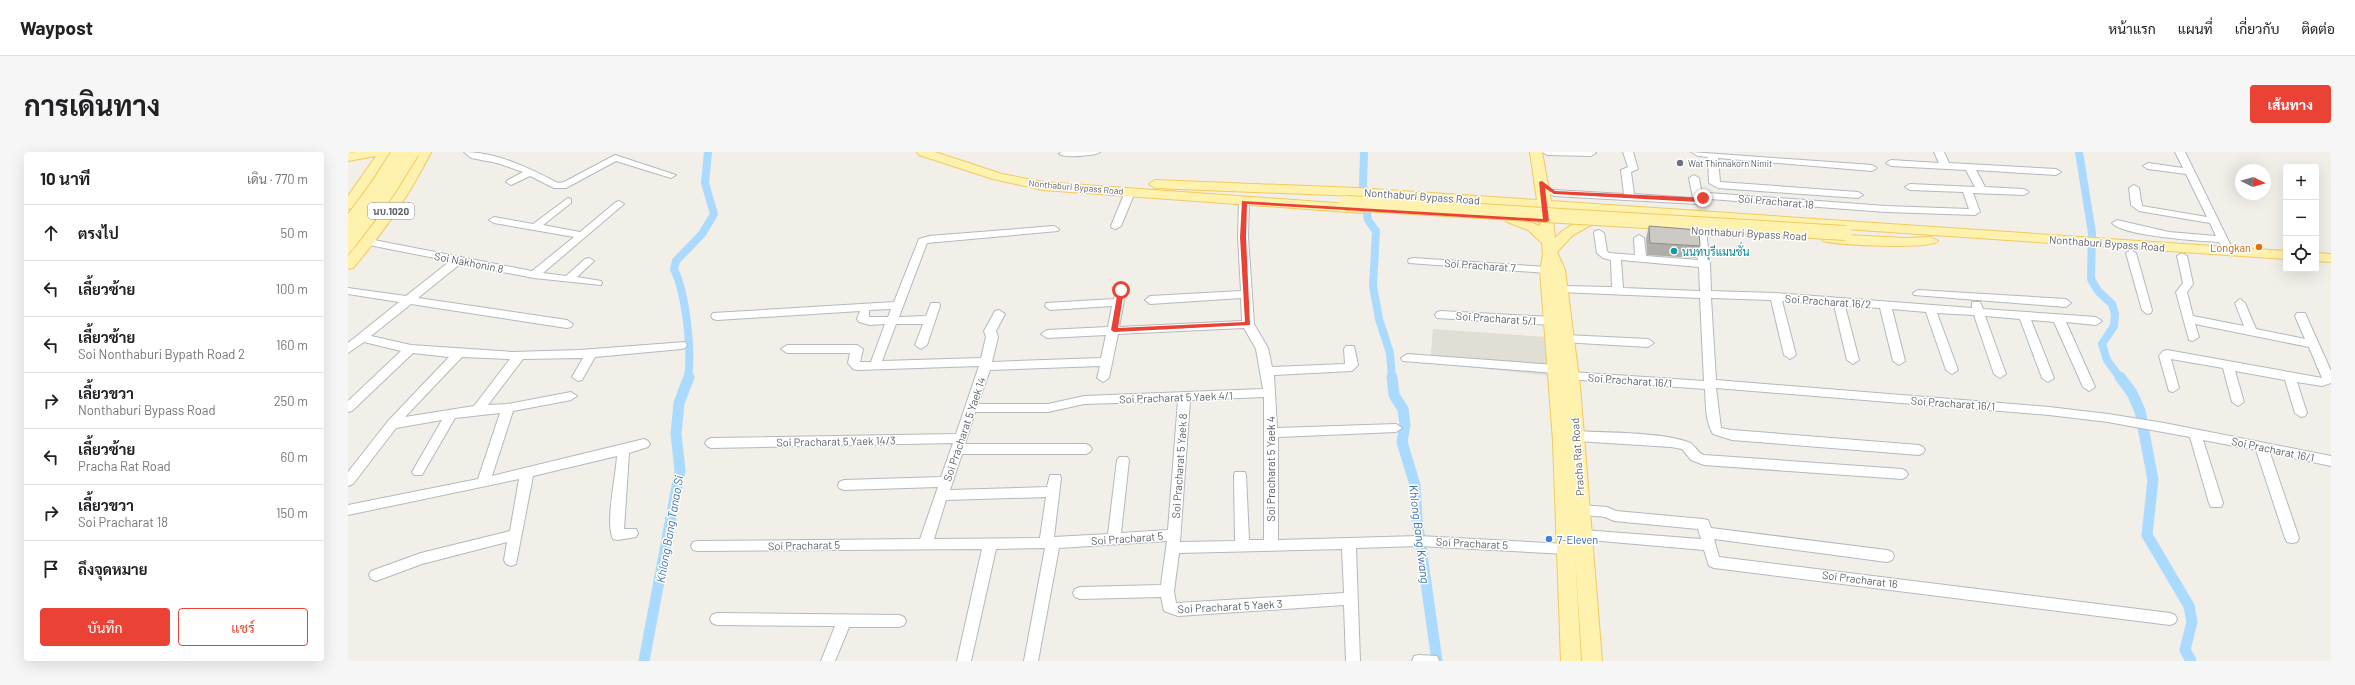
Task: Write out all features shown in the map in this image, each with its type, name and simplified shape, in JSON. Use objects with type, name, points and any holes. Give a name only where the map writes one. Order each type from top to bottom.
[{"type":"main road","points":[[348,157],[380,152]]},
{"type":"main road","name":"นบ.1020","points":[[348,205],[385,152]]},
{"type":"main road","name":"นบ.1020","points":[[348,226],[379,184],[399,152]]},
{"type":"main road","name":"นบ.1020","points":[[348,244],[388,192],[412,152]]},
{"type":"main road","name":"นบ.1020","points":[[348,265],[369,242],[408,187],[425,152]]},
{"type":"main road","name":"Nonthaburi Bypass Road","points":[[923,152],[986,174],[1021,182],[1130,192],[1351,200],[1375,209],[1588,223],[1602,228],[1701,230],[1905,242],[1929,236]]},
{"type":"main road","name":"Nonthaburi Bypass Road","points":[[949,152],[988,167],[1046,179],[1180,185],[1351,200],[2080,246],[2178,256],[2283,262]]},
{"type":"main road","name":"Pracha Rat Road","points":[[1536,152],[1546,188],[1545,204],[1549,254],[1551,321],[1566,549],[1571,661]]},
{"type":"main road","points":[[358,191],[372,180],[390,176],[400,179],[408,187]]},
{"type":"main road","points":[[1515,203],[1529,198],[1546,188],[1578,207]]},
{"type":"main road","name":"Nonthaburi Bypass Road","points":[[1162,194],[1189,198],[1244,202],[1351,200],[1373,193],[1880,226],[1929,236]]},
{"type":"main road","points":[[1497,202],[1507,205],[1511,211],[1506,218],[1533,226],[1549,254],[1568,232],[1588,223]]},
{"type":"main road","points":[[1600,208],[1592,211],[1591,217],[1602,228]]},
{"type":"main road","name":"Nonthaburi Bypass Road","points":[[2121,250],[2229,252],[2283,255]]},
{"type":"main road","name":"Pracha Rat Road","points":[[1549,254],[1557,264],[1571,376],[1592,661]]},
{"type":"main road","points":[[2319,257],[2331,258]]},
{"type":"main road","points":[[2319,264],[2331,264]]},
{"type":"street","points":[[469,152],[474,156],[499,160],[530,172],[557,186],[561,186],[615,158],[671,175]]},
{"type":"street","points":[[1064,154],[1095,152]]},
{"type":"street","points":[[1547,152],[1591,153]]},
{"type":"street","points":[[1628,152],[1633,168],[1626,170],[1629,197]]},
{"type":"street","points":[[1696,152],[1713,159],[1843,172]]},
{"type":"street","points":[[1939,152],[1945,166]]},
{"type":"street","points":[[2180,152],[2229,252]]},
{"type":"street","points":[[1713,159],[1724,154],[1872,168]]},
{"type":"street","points":[[1713,159],[1714,183],[1718,185],[1858,195]]},
{"type":"street","points":[[1891,163],[2056,172]]},
{"type":"street","points":[[2148,166],[2190,172]]},
{"type":"street","points":[[1969,167],[1982,190]]},
{"type":"street","points":[[511,182],[530,172]]},
{"type":"street","points":[[1694,178],[1698,201]]},
{"type":"street","points":[[1910,187],[2024,192]]},
{"type":"street","name":"Soi Pracharat 18","points":[[1546,188],[1629,197],[1698,201],[1708,196],[1863,208],[1975,212],[1967,189]]},
{"type":"street","points":[[2134,188],[2136,205],[2139,208],[2214,222]]},
{"type":"street","points":[[1116,226],[1130,192]]},
{"type":"street","points":[[536,226],[568,201]]},
{"type":"street","points":[[1047,334],[1248,324],[1245,294],[1244,202]]},
{"type":"street","points":[[534,275],[619,204]]},
{"type":"street","points":[[494,220],[582,235]]},
{"type":"street","points":[[2117,223],[2135,229],[2175,236],[2222,239]]},
{"type":"street","points":[[1602,228],[1602,253],[1607,256],[1705,264]]},
{"type":"street","points":[[875,365],[923,241],[929,239],[1054,229]]},
{"type":"street","points":[[1701,230],[1707,295],[1709,384],[1714,426],[1717,431],[1723,434],[1919,450]]},
{"type":"street","points":[[1639,238],[1641,259]]},
{"type":"street","name":"Soi Nakhonin 8","points":[[369,242],[534,275],[597,283]]},
{"type":"street","points":[[2121,250],[2147,310]]},
{"type":"street","name":"Soi Pracharat 7","points":[[1413,261],[1549,254]]},
{"type":"street","points":[[2178,256],[2188,284],[2181,292],[2193,337]]},
{"type":"street","points":[[1616,257],[1618,291]]},
{"type":"street","points":[[348,349],[458,260]]},
{"type":"street","points":[[569,279],[589,261]]},
{"type":"street","name":"Soi Pracharat 16/2","points":[[1560,289],[1776,297],[2096,321]]},
{"type":"street","points":[[1104,378],[1121,290]]},
{"type":"street","points":[[349,291],[567,324]]},
{"type":"street","points":[[1918,293],[2066,303]]},
{"type":"street","points":[[1150,300],[1245,294]]},
{"type":"street","points":[[1973,296],[2000,374]]},
{"type":"street","points":[[1776,297],[1790,355]]},
{"type":"street","points":[[1050,306],[1119,302]]},
{"type":"street","points":[[1839,302],[1853,360]]},
{"type":"street","points":[[2240,303],[2251,331]]},
{"type":"street","points":[[717,316],[898,305]]},
{"type":"street","points":[[1885,305],[1899,361]]},
{"type":"street","points":[[920,345],[935,306]]},
{"type":"street","points":[[1930,308],[1952,370]]},
{"type":"street","points":[[865,312],[863,319],[865,320],[929,320]]},
{"type":"street","name":"Soi Pracharat 5 Yaek 14","points":[[925,544],[986,364],[992,337],[991,327],[999,314]]},
{"type":"street","name":"Soi Pracharat 5/1","points":[[1441,315],[1551,321]]},
{"type":"street","points":[[2024,315],[2048,378]]},
{"type":"street","points":[[2174,388],[2165,354],[2322,382],[2330,379],[2301,316]]},
{"type":"street","points":[[2058,318],[2089,387]]},
{"type":"street","points":[[2189,319],[2313,344]]},
{"type":"street","name":"Soi Pracharat 5 Yaek 4","points":[[1248,324],[1253,336],[1262,345],[1268,370],[1271,433],[1271,545]]},
{"type":"street","points":[[361,338],[410,349],[519,356],[591,354],[681,345]]},
{"type":"street","points":[[1566,339],[1648,343]]},
{"type":"street","points":[[348,408],[410,349]]},
{"type":"street","points":[[787,349],[857,349],[855,365],[1107,362]]},
{"type":"street","points":[[1268,370],[1348,368],[1352,365],[1350,349]]},
{"type":"street","points":[[348,481],[392,424],[459,353]]},
{"type":"street","points":[[578,376],[591,354]]},
{"type":"street","points":[[478,410],[519,356]]},
{"type":"street","points":[[1407,358],[1555,369]]},
{"type":"street","points":[[2228,366],[2238,402]]},
{"type":"street","name":"Soi Pracharat 16/1","points":[[1571,376],[1697,385],[1709,384],[2050,411],[2136,422],[2331,461]]},
{"type":"street","points":[[2290,377],[2301,413]]},
{"type":"street","name":"Soi Pracharat 5 Yaek 4/1","points":[[972,408],[1048,408],[1084,400],[1269,394]]},
{"type":"street","points":[[392,424],[478,410],[508,408],[571,396]]},
{"type":"street","name":"Soi Pracharat 5 Yaek 8","points":[[1173,541],[1184,397]]},
{"type":"street","points":[[483,483],[508,408]]},
{"type":"street","points":[[418,472],[451,415]]},
{"type":"street","points":[[1271,433],[1396,428]]},
{"type":"street","points":[[2195,433],[2216,503]]},
{"type":"street","points":[[1576,436],[1671,442],[1686,446],[1695,457],[1704,460],[1902,474]]},
{"type":"street","name":"Soi Pracharat 5 Yaek 14/3","points":[[711,443],[960,444],[1086,449]]},
{"type":"street","points":[[348,510],[483,483],[644,444]]},
{"type":"street","points":[[2261,446],[2292,538]]},
{"type":"street","points":[[623,450],[623,471],[616,519],[618,535],[631,533]]},
{"type":"street","points":[[1114,539],[1123,460]]},
{"type":"street","points":[[511,560],[528,472]]},
{"type":"street","points":[[1240,475],[1242,546]]},
{"type":"street","points":[[1031,661],[1049,543],[1054,478]]},
{"type":"street","points":[[844,485],[945,482]]},
{"type":"street","points":[[941,495],[1052,492]]},
{"type":"street","name":"Soi Pracharat 16","points":[[1581,510],[1607,512],[1614,516],[1702,524],[1705,526],[1707,540],[1714,562],[2170,619]]},
{"type":"street","points":[[376,575],[421,559],[515,535]]},
{"type":"street","points":[[1583,535],[1707,540],[1887,556]]},
{"type":"street","name":"Soi Pracharat 5","points":[[698,546],[990,544],[1049,543],[1114,539],[1173,541],[1242,546],[1424,541],[1566,549]]},
{"type":"street","name":"Soi Pracharat 5 Yaek 3","points":[[1173,541],[1167,591],[1169,607],[1178,610],[1350,599]]},
{"type":"street","points":[[1349,543],[1353,661]]},
{"type":"street","points":[[964,661],[990,544]]},
{"type":"street","points":[[1080,593],[1167,591]]},
{"type":"street","points":[[717,619],[899,621]]},
{"type":"street","points":[[828,661],[844,620]]},
{"type":"street","points":[[1419,661],[1432,661]]},
{"type":"shaded area","points":[[1433,329],[1547,337],[1553,376],[1430,363]]},
{"type":"building","points":[[1649,226],[1699,230],[1700,246],[1650,243]]},
{"type":"waterway","name":"Khlong Bang Tanao Si","points":[[688,378],[689,353],[687,322],[682,293],[674,269],[676,261],[702,234],[714,214],[705,183],[708,152]]},
{"type":"waterway","name":"Khlong Bang Kwang","points":[[1364,152],[1363,186],[1368,220],[1376,231],[1373,286],[1379,319],[1390,353],[1392,378]]},
{"type":"waterway","points":[[2079,152],[2092,233],[2091,279],[2098,291],[2112,304],[2115,314],[2114,326],[2102,344],[2107,360],[2120,378]]},
{"type":"waterway","name":"Khlong Bang Tanao Si","points":[[644,661],[680,470],[676,434],[679,403],[689,377]]},
{"type":"waterway","name":"Khlong Bang Kwang","points":[[1392,377],[1394,395],[1403,409],[1405,425],[1402,442],[1415,485],[1417,519],[1437,661]]},
{"type":"waterway","points":[[2120,377],[2132,393],[2140,411],[2153,480],[2147,535],[2189,606],[2192,622],[2185,650],[2191,661]]},
{"type":"place","name":"Wat Thinnakorn Nimit","points":[[1680,163]]},
{"type":"place","name":"Longkan","points":[[2259,247]]},
{"type":"place","name":"นนทบุรีแมนชั่น","points":[[1674,251]]},
{"type":"place","name":"7-Eleven","points":[[1549,539]]},
{"type":"route","points":[[1121,290],[1114,330],[1248,324],[1245,294],[1245,257],[1243,237],[1244,202],[1375,209],[1546,221],[1542,182],[1554,193],[1698,201],[1702,200],[1703,198]]}]
